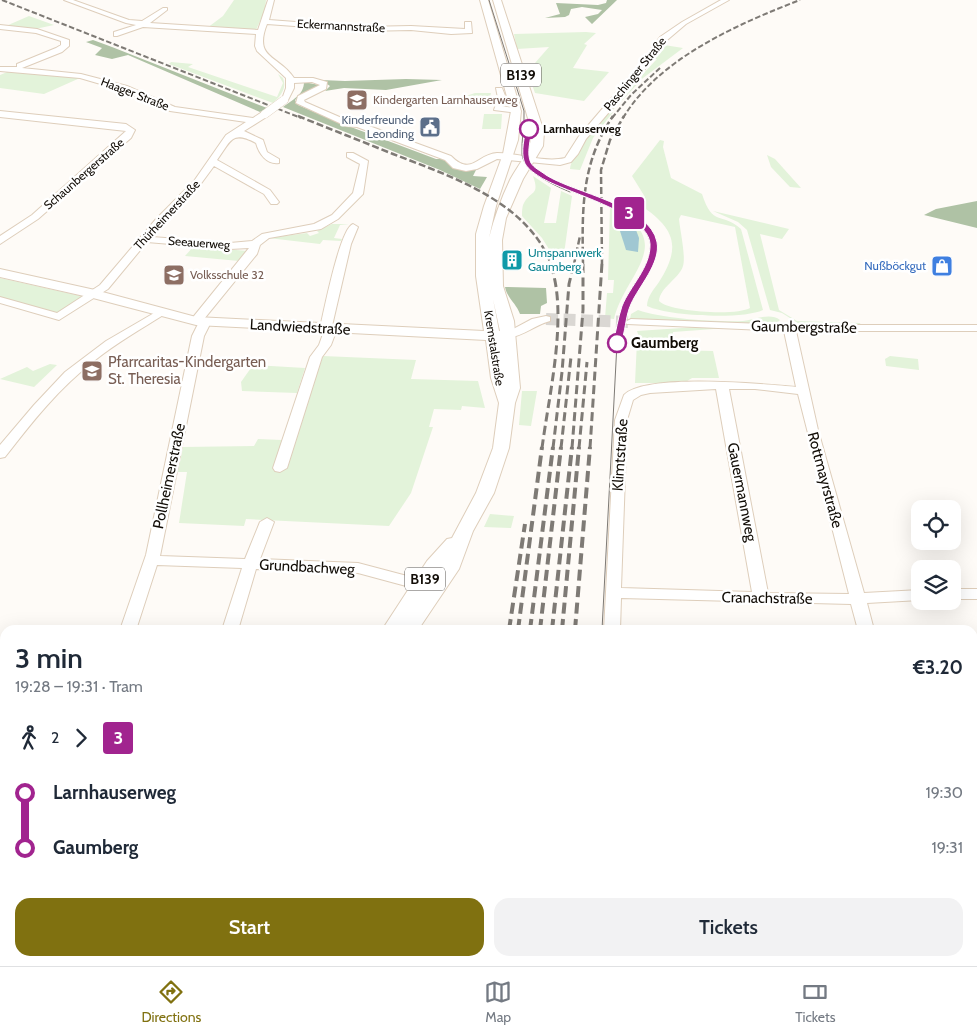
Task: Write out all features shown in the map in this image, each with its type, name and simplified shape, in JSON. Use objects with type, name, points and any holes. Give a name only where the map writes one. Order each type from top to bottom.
[{"type":"main road","name":"Kremstalstraße","points":[[464,531],[493,474],[504,434],[507,403],[512,388],[500,335],[484,291],[482,237],[485,222],[509,158],[514,139],[516,111],[484,0]]},
{"type":"main road","name":"Kremstalstraße","points":[[497,0],[536,124],[538,141],[500,218],[495,240],[493,254],[496,283],[507,321],[500,335]]},
{"type":"main road","name":"Landwiedstraße","points":[[0,273],[95,294],[200,321],[500,335]]},
{"type":"main road","name":"B139","points":[[395,625],[434,565],[464,531]]},
{"type":"main road","name":"B139","points":[[411,625],[449,569],[464,531]]},
{"type":"street","points":[[67,0],[128,22],[261,32]]},
{"type":"street","points":[[271,0],[266,22],[258,42],[260,50],[288,74],[291,81],[318,80],[324,84],[323,87],[301,98],[299,101],[302,104],[349,124],[358,125],[448,158],[458,167],[474,167],[492,157],[529,160]]},
{"type":"street","name":"Paschinger Straße","points":[[529,160],[554,162],[571,158],[582,138],[642,68],[663,39],[684,23],[726,0]]},
{"type":"street","points":[[117,34],[130,31],[145,24],[165,10]]},
{"type":"street","points":[[416,28],[420,24],[417,17]]},
{"type":"street","name":"Eckermannstraße","points":[[266,22],[356,29],[416,28],[463,32],[470,30],[468,24]]},
{"type":"street","name":"Haager Straße","points":[[0,27],[37,31],[60,36],[66,42],[62,48],[16,69]]},
{"type":"street","name":"Haager Straße","points":[[0,69],[81,76],[120,86],[171,108],[254,121]]},
{"type":"street","name":"Thürheimerstraße","points":[[95,294],[104,288],[144,239],[198,183],[225,141],[284,100],[291,81]]},
{"type":"street","points":[[499,90],[502,98],[498,108],[516,111]]},
{"type":"street","name":"Schaunbergerstraße","points":[[0,114],[126,127],[131,130],[128,136],[40,212],[0,241]]},
{"type":"street","points":[[234,133],[245,134],[260,142],[263,153],[276,160]]},
{"type":"street","name":"Seeauerweg","points":[[144,239],[219,246],[255,244],[266,236],[301,231],[323,224],[352,203],[360,190],[365,165],[350,155]]},
{"type":"street","points":[[211,163],[218,163],[267,192],[274,202]]},
{"type":"street","points":[[280,468],[311,373],[329,328],[346,244],[353,227]]},
{"type":"street","name":"Seeauerweg","points":[[200,321],[253,252],[255,244]]},
{"type":"street","points":[[0,300],[59,317],[95,294]]},
{"type":"street","points":[[0,454],[39,406],[67,377],[98,352],[161,312]]},
{"type":"street","points":[[500,335],[521,333],[532,322],[546,319]]},
{"type":"street","name":"Pollheimerstraße","points":[[130,625],[151,560],[200,321]]},
{"type":"street","name":"Gaumbergstraße","points":[[630,322],[789,328],[977,328]]},
{"type":"street","name":"Rottmayrstraße","points":[[789,328],[802,391],[865,625]]},
{"type":"street","name":"Klimtstraße","points":[[612,625],[619,458],[625,402],[636,391],[749,385],[802,391]]},
{"type":"street","name":"Gauermannweg","points":[[722,386],[761,598]]},
{"type":"street","name":"Grundbachweg","points":[[232,625],[267,522]]},
{"type":"street","name":"Grundbachweg","points":[[151,560],[358,568],[421,585]]},
{"type":"street","name":"Cranachstraße","points":[[614,593],[858,600],[911,596]]},
{"type":"street","points":[[961,594],[977,594]]},
{"type":"green space","points":[[234,0],[266,0],[265,10],[256,30],[207,28],[223,16]]},
{"type":"green space","points":[[607,0],[617,0],[592,24],[585,17],[598,14],[602,10],[582,7],[571,9],[569,15],[565,17],[545,18],[560,14],[556,3],[598,5],[606,3]]},
{"type":"green space","points":[[29,16],[54,25],[35,29],[6,26]]},
{"type":"green space","points":[[596,33],[584,44],[587,45],[573,68],[609,72],[584,101],[535,93],[525,64],[535,63],[549,47],[517,49],[514,34]]},
{"type":"green space","points":[[93,40],[267,108],[260,112],[128,55],[112,59],[95,55],[102,48],[86,42]]},
{"type":"green space","points":[[664,45],[683,48],[643,78],[613,110],[610,109],[657,59],[654,59]]},
{"type":"green space","points":[[171,62],[193,64],[188,67],[277,97],[283,83],[278,74],[283,78],[284,88],[281,95],[273,103],[169,64]]},
{"type":"green space","points":[[12,70],[80,78],[44,94],[0,88],[0,75]]},
{"type":"green space","points":[[321,80],[345,81],[442,80],[386,90],[344,88],[325,91],[330,86]]},
{"type":"green space","points":[[304,82],[319,85],[298,97],[295,100],[298,105],[436,159],[446,159],[453,167],[477,168],[473,176],[487,177],[480,189],[440,170],[283,107],[300,94]]},
{"type":"green space","points":[[475,93],[491,93],[489,101],[485,102],[494,103],[494,105],[471,104],[472,101],[466,96]]},
{"type":"green space","points":[[608,112],[613,112],[593,138],[580,170],[570,169],[580,148]]},
{"type":"green space","points":[[484,114],[502,114],[501,129],[482,129]]},
{"type":"green space","points":[[660,140],[664,141],[663,147],[671,178],[702,194],[706,205],[714,215],[741,229],[763,310],[739,315],[705,316],[671,312],[647,306],[649,296],[667,268],[672,246],[666,228],[658,219],[636,202],[645,197],[632,176]],"holes":[[[681,215],[735,227],[750,308],[732,312],[703,312],[676,308],[659,301],[663,291],[678,275],[683,266],[679,219]]]},
{"type":"green space","points":[[767,155],[775,159],[801,188],[790,187],[771,167]]},
{"type":"green space","points":[[533,176],[551,188],[544,223],[556,223],[561,191],[572,196],[564,254],[552,254],[542,238],[522,216],[523,204],[536,187]]},
{"type":"green space","points":[[977,201],[977,228],[924,215],[936,209]]},
{"type":"green space","points":[[610,208],[631,220],[642,233],[645,245],[642,259],[620,302],[614,319],[605,318],[607,293],[613,293],[614,280],[608,280]]},
{"type":"green space","points":[[713,211],[789,229],[782,239],[760,234],[779,310],[797,321],[860,323],[861,326],[801,325],[782,313],[770,310],[747,230],[738,222]]},
{"type":"green space","points":[[332,224],[349,224],[340,225],[334,238],[342,239],[341,241],[323,240],[320,244],[268,238],[307,233],[310,236],[319,233],[317,231]]},
{"type":"green space","points":[[194,246],[247,251],[239,261],[185,256]]},
{"type":"green space","points":[[0,278],[82,297],[57,314],[0,297]]},
{"type":"green space","points":[[505,287],[546,288],[547,303],[541,306],[540,314],[520,314]]},
{"type":"green space","points":[[638,310],[675,318],[743,321],[772,317],[780,320],[776,324],[630,319],[631,314]]},
{"type":"green space","points":[[697,327],[727,328],[673,332],[673,350],[713,351],[719,378],[692,378],[684,383],[635,383],[637,341],[632,337],[639,337],[637,331]]},
{"type":"green space","points":[[323,356],[416,360],[411,379],[478,381],[485,408],[462,406],[461,410],[434,409],[429,427],[433,427],[411,493],[389,526],[246,519],[244,526],[179,523],[187,472],[178,472],[183,447],[254,446],[258,439],[282,440],[275,469],[284,470]]},
{"type":"green space","points":[[890,356],[918,359],[919,370],[886,366],[885,359]]},
{"type":"green space","points":[[50,364],[57,365],[34,387],[0,379],[27,367],[33,371]]},
{"type":"green space","points":[[253,365],[305,368],[297,393],[242,391],[241,382]]},
{"type":"green space","points":[[522,391],[537,391],[531,426],[519,425]]},
{"type":"green space","points":[[490,514],[514,516],[511,528],[484,527]]},
{"type":"water","points":[[623,227],[636,230],[639,238],[638,252],[626,250],[620,231]]},
{"type":"tunnel","points":[[546,319],[631,322]]},
{"type":"tram line","points":[[489,0],[524,111],[522,149],[524,161],[541,178],[570,192]]},
{"type":"tram line","name":"3","points":[[529,129],[526,155],[527,163],[534,170],[546,179],[572,191],[628,212],[647,229],[654,242],[651,263],[626,306],[617,343]]},
{"type":"tram line","points":[[602,625],[617,343],[627,304],[645,274],[653,255],[651,237],[646,229],[631,215],[613,205]]},
{"type":"railway","points":[[2,0],[301,118]]},
{"type":"railway","points":[[623,118],[638,97],[678,61],[726,32],[800,0]]},
{"type":"railway","points":[[612,118],[631,95],[661,67]]},
{"type":"railway","points":[[298,116],[462,182],[484,194],[505,207],[524,223],[540,242],[551,264]]},
{"type":"railway","points":[[572,448],[583,310],[583,225],[586,187],[595,151],[602,134],[613,116]]},
{"type":"railway","points":[[602,263],[601,170],[610,140],[624,116]]},
{"type":"railway","points":[[574,264],[580,236]]},
{"type":"railway","points":[[542,448],[553,379],[558,329],[558,305],[550,263]]},
{"type":"railway","points":[[553,448],[562,372],[569,284],[574,263]]},
{"type":"railway","points":[[590,448],[602,263]]},
{"type":"railway","points":[[561,448],[571,357]]},
{"type":"railway","points":[[579,448],[587,362]]},
{"type":"railway","points":[[519,625],[542,447]]},
{"type":"railway","points":[[531,625],[553,447]]},
{"type":"railway","points":[[541,625],[561,447]]},
{"type":"railway","points":[[553,625],[572,447]]},
{"type":"railway","points":[[562,625],[579,447]]},
{"type":"railway","points":[[575,625],[590,447]]},
{"type":"railway","points":[[510,625],[525,524]]},
{"type":"place","name":"Kindergarten Larnhauserweg","points":[[357,100]]},
{"type":"place","name":"Kinderfreunde Leonding","points":[[430,127]]},
{"type":"place","name":"Larnhauserweg","points":[[529,129]]},
{"type":"place","name":"Umspannwerk Gaumberg","points":[[512,260]]},
{"type":"place","name":"Nußböckgut","points":[[942,266]]},
{"type":"place","name":"Volksschule 32","points":[[174,275]]},
{"type":"place","name":"Gaumberg","points":[[617,343]]},
{"type":"place","name":"Pfarrcaritas-Kindergarten St. Theresia","points":[[92,371]]}]
